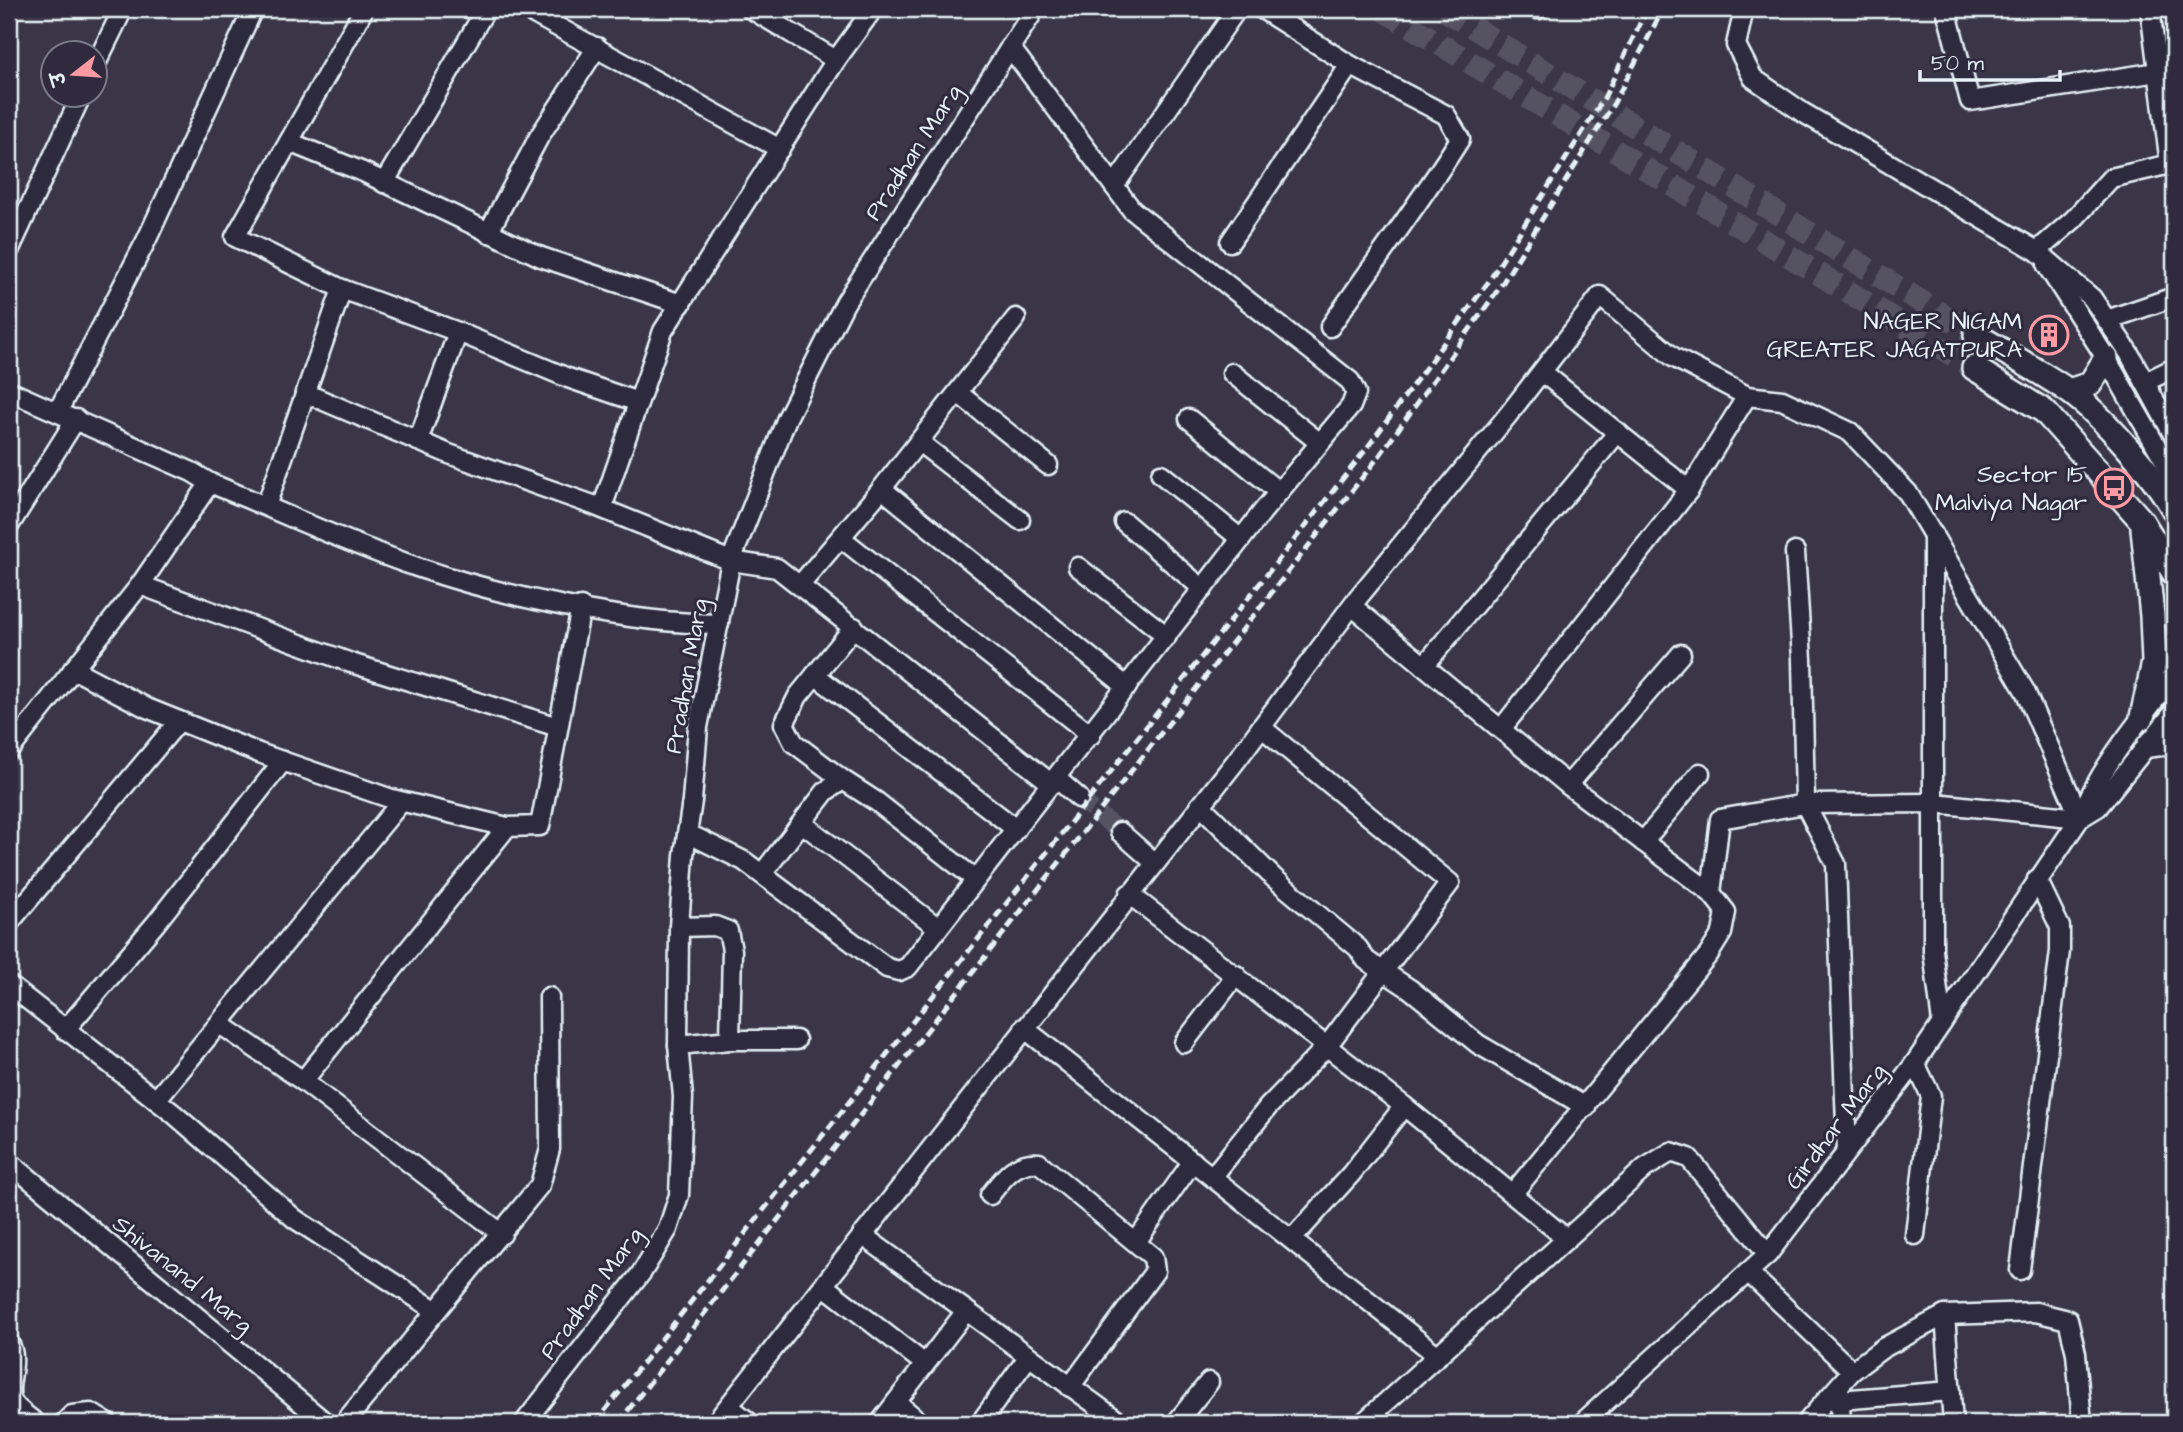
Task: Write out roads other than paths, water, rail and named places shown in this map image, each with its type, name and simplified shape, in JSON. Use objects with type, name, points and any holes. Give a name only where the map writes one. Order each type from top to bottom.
[{"type":"main road","points":[[1976,335],[2069,391],[2121,443],[2174,510]]},
{"type":"main road","points":[[2069,391],[2090,384],[2106,358]]},
{"type":"main road","points":[[1974,368],[2044,411],[2141,520],[2174,573]]},
{"type":"main road","points":[[2141,520],[2150,590],[2154,662],[2142,717]]},
{"type":"main road","points":[[2149,745],[2174,741]]},
{"type":"street","points":[[108,40],[123,9]]},
{"type":"street","points":[[58,411],[147,239],[253,9]]},
{"type":"street","points":[[364,9],[235,237],[342,289],[458,332],[568,378],[638,402]]},
{"type":"street","points":[[384,183],[486,9]]},
{"type":"street","points":[[525,9],[780,149]]},
{"type":"street","points":[[751,9],[836,60]]},
{"type":"street","points":[[602,508],[663,331],[836,60],[873,9]]},
{"type":"street","name":"Pradhan Marg","points":[[529,1420],[642,1272],[668,1228],[679,1195],[683,1097],[678,1045],[679,927],[698,727],[731,561],[787,418],[845,303],[1035,9]]},
{"type":"street","points":[[1115,186],[1237,9]]},
{"type":"street","points":[[1262,9],[1350,65],[1446,115],[1460,139],[1424,197],[1385,247],[1330,327]]},
{"type":"street","points":[[1744,9],[1736,46],[1753,78],[1802,112],[2037,251],[2092,298],[2145,382],[2174,436]]},
{"type":"street","points":[[1946,9],[1970,101],[2158,72]]},
{"type":"street","points":[[2037,251],[2073,220],[2111,178],[2172,163],[2150,9]]},
{"type":"street","points":[[488,233],[539,137],[597,47]]},
{"type":"street","points":[[687,833],[744,861],[887,968],[899,971],[908,967],[1241,540],[1351,407],[1356,393],[1350,381],[1132,210],[1010,47]]},
{"type":"street","points":[[1230,242],[1350,65]]},
{"type":"street","points":[[9,251],[75,108]]},
{"type":"street","points":[[289,142],[384,183],[541,257],[681,304]]},
{"type":"street","points":[[2037,251],[2106,358],[2174,477]]},
{"type":"street","points":[[266,506],[342,289]]},
{"type":"street","points":[[715,1423],[1261,727],[1352,606],[1542,372],[1600,296],[1673,357],[1746,396],[1782,400],[1850,432],[1908,493],[2025,691],[2080,818]]},
{"type":"street","points":[[2107,320],[2174,296]]},
{"type":"street","points":[[800,585],[882,489],[1016,318]]},
{"type":"street","points":[[418,441],[458,332]]},
{"type":"street","points":[[2145,382],[2174,368]]},
{"type":"street","points":[[1542,372],[1689,489]]},
{"type":"street","points":[[1232,373],[1320,443]]},
{"type":"street","points":[[9,391],[76,419],[210,483],[417,568],[521,597],[677,624],[719,624]]},
{"type":"street","points":[[305,393],[449,454],[602,508],[731,561],[777,568],[1079,798]]},
{"type":"street","points":[[958,393],[1048,465]]},
{"type":"street","points":[[1502,728],[1689,489],[1746,396]]},
{"type":"street","points":[[10,522],[76,419]]},
{"type":"street","points":[[1189,419],[1279,492]]},
{"type":"street","points":[[1424,666],[1618,432]]},
{"type":"street","points":[[919,442],[1020,520]]},
{"type":"street","points":[[1161,474],[1241,540]]},
{"type":"street","points":[[9,751],[139,585],[210,483]]},
{"type":"street","points":[[882,489],[1127,687]]},
{"type":"street","points":[[1124,522],[1203,589]]},
{"type":"street","points":[[1933,534],[1933,951],[1942,1023]]},
{"type":"street","points":[[841,538],[1091,735]]},
{"type":"street","points":[[1795,552],[1802,659],[1805,804],[1836,864],[1847,1151]]},
{"type":"street","points":[[1078,567],[1167,636]]},
{"type":"street","points":[[139,585],[351,663],[558,727]]},
{"type":"street","points":[[1352,606],[1568,785],[1710,893],[1726,912],[1722,933],[1709,954],[1513,1194]]},
{"type":"street","points":[[74,669],[147,708],[283,761],[401,802],[507,827],[540,826],[582,607]]},
{"type":"street","points":[[854,627],[798,696],[784,724],[794,743],[877,802],[975,879]]},
{"type":"street","points":[[1568,785],[1681,654]]},
{"type":"street","points":[[2080,818],[2088,799],[2142,717],[2174,675]]},
{"type":"street","points":[[815,676],[1016,829]]},
{"type":"street","points":[[1710,893],[1720,819],[1805,804],[1934,803],[2080,818],[2098,807],[2174,712]]},
{"type":"street","points":[[9,923],[179,721]]},
{"type":"street","points":[[1213,1176],[1268,1107],[1327,1046],[1450,883],[1261,727]]},
{"type":"street","points":[[65,1030],[156,923],[283,761]]},
{"type":"street","points":[[1643,842],[1700,773]]},
{"type":"street","points":[[762,874],[826,792],[843,780]]},
{"type":"street","points":[[156,1100],[401,802]]},
{"type":"street","points":[[1200,805],[1274,878],[1358,948],[1366,960],[1478,1044],[1586,1107]]},
{"type":"street","name":"Girdhar Marg","points":[[1582,1423],[1768,1254],[1915,1063],[2080,818]]},
{"type":"street","points":[[802,823],[937,927]]},
{"type":"street","points":[[303,1081],[507,827]]},
{"type":"street","points":[[1119,832],[1154,862]]},
{"type":"street","points":[[2020,1270],[2060,950],[2060,927],[2037,879]]},
{"type":"street","points":[[1129,894],[1404,1106],[1567,1239]]},
{"type":"street","points":[[679,927],[715,926],[728,931],[732,950],[730,1040]]},
{"type":"street","points":[[1184,1043],[1236,975]]},
{"type":"street","points":[[9,985],[156,1100],[295,1219],[435,1310]]},
{"type":"street","points":[[344,1423],[540,1185],[550,1149],[548,997]]},
{"type":"street","points":[[220,1024],[303,1081],[502,1234]]},
{"type":"street","points":[[1024,1028],[1438,1356]]},
{"type":"street","points":[[678,1045],[730,1040],[796,1040]]},
{"type":"street","points":[[1915,1063],[1931,1096],[1915,1235]]},
{"type":"street","points":[[1292,1239],[1351,1174],[1404,1106]]},
{"type":"street","points":[[1363,1423],[1645,1168],[1671,1152],[1689,1158],[1768,1254]]},
{"type":"street","points":[[1136,1242],[1193,1161]]},
{"type":"street","name":"Shivanand Marg","points":[[9,1162],[326,1423]]},
{"type":"street","points":[[990,1195],[1009,1171],[1025,1162],[1039,1163],[1153,1257],[1154,1271],[1070,1387]]},
{"type":"street","points":[[862,1235],[1121,1423]]},
{"type":"street","points":[[1748,1272],[1852,1371]]},
{"type":"street","points":[[824,1286],[925,1364]]},
{"type":"street","points":[[880,1423],[966,1311]]},
{"type":"street","points":[[1806,1423],[1839,1393],[1852,1371],[1883,1348],[1945,1315],[2036,1312],[2068,1320],[2076,1353],[2082,1423]]},
{"type":"street","points":[[1945,1315],[1953,1423]]},
{"type":"street","points":[[9,1343],[14,1354],[9,1391],[12,1403],[36,1423]]},
{"type":"street","points":[[980,1423],[1029,1356]]},
{"type":"street","points":[[1176,1423],[1209,1382]]},
{"type":"street","points":[[1839,1393],[1951,1391]]},
{"type":"street","points":[[1839,1393],[1841,1423]]},
{"type":"street","points":[[896,1402],[921,1423]]},
{"type":"street","points":[[730,1407],[750,1423]]},
{"type":"street","points":[[64,1423],[72,1415],[91,1413],[107,1423]]},
{"type":"tunnel","points":[[1382,9],[1974,368]]},
{"type":"tunnel","points":[[1443,9],[1976,335]]},
{"type":"tunnel","points":[[1079,798],[1120,832]]},
{"type":"railway","points":[[595,1423],[1367,448],[1489,281],[1604,98],[1647,9]]},
{"type":"railway","points":[[618,1423],[1380,455],[1500,287],[1614,103],[1663,9]]},
{"type":"place","name":"NAGER NIGAM GREATER JAGATPURA","points":[[2049,335]]},
{"type":"place","name":"Sector 15 Malviya Nagar","points":[[2114,488]]}]
